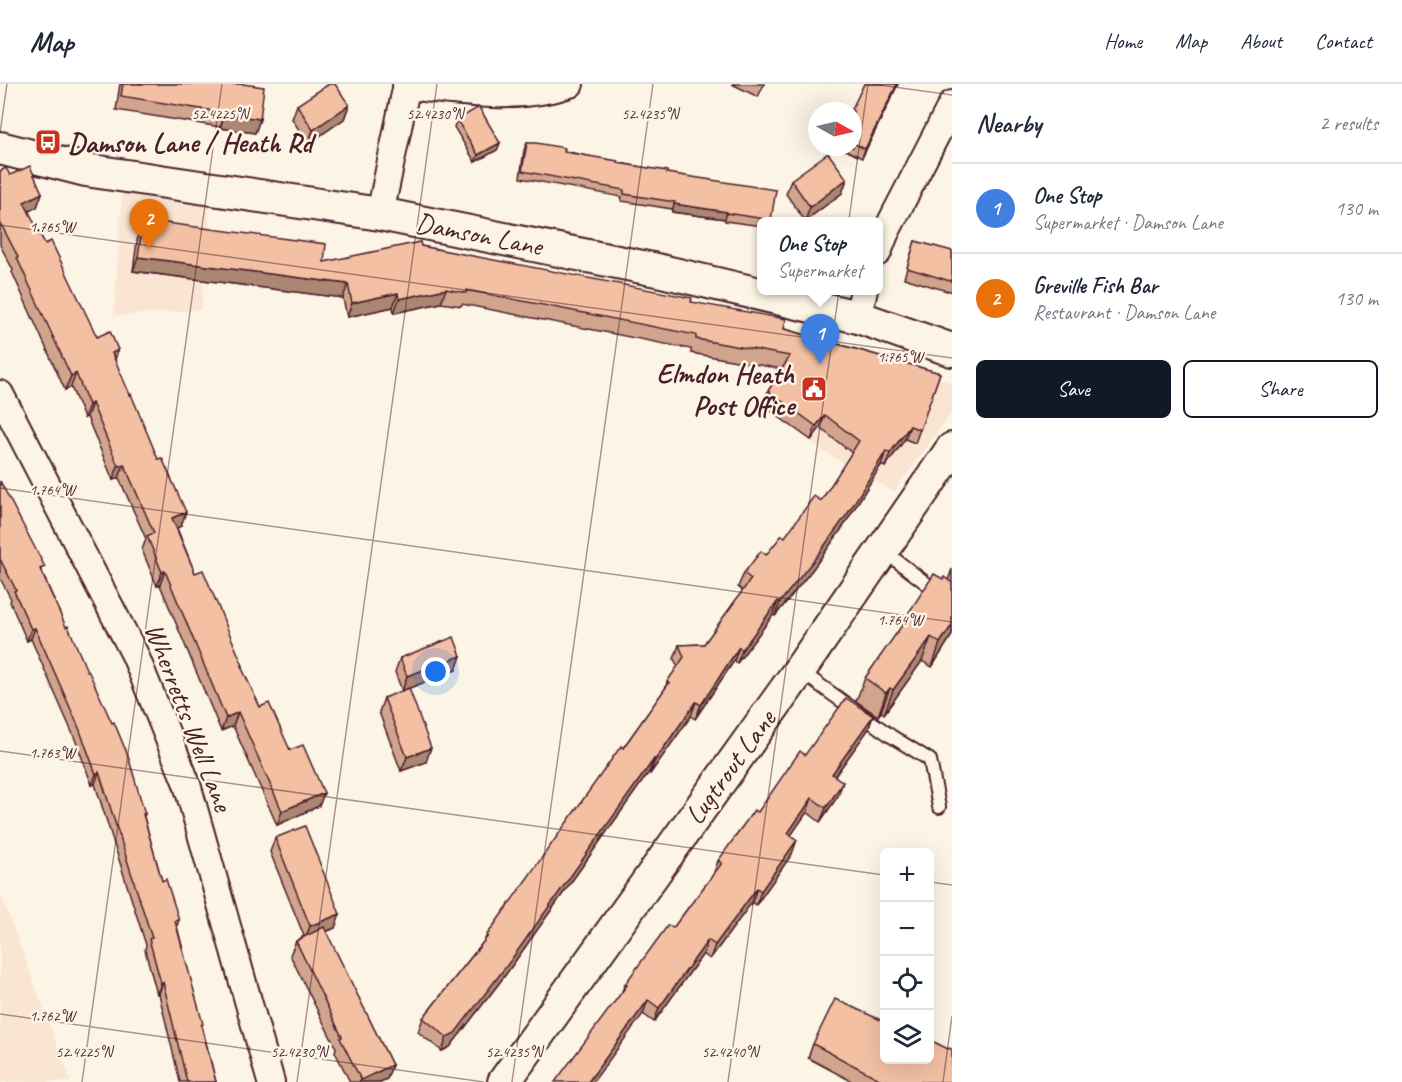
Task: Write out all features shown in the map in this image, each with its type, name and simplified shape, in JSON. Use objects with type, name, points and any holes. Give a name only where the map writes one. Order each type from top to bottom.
[{"type":"street","points":[[380,214],[406,85],[482,94],[524,94],[570,84]]},
{"type":"street","points":[[883,240],[952,105]]},
{"type":"street","name":"Damson Lane","points":[[0,148],[86,170],[380,214],[657,270],[757,287]]},
{"type":"street","name":"Damson Lane","points":[[807,295],[861,304],[952,350]]},
{"type":"street","name":"Wherretts Well Lane","points":[[0,394],[135,655],[188,784],[271,1082]]},
{"type":"street","name":"Lugtrout Lane","points":[[504,1082],[799,670],[952,449]]},
{"type":"lane","points":[[883,550],[952,603]]},
{"type":"lane","points":[[799,670],[891,736],[930,760],[939,807]]},
{"type":"shaded area","points":[[122,192],[210,206],[201,310],[114,316]]},
{"type":"shaded area","points":[[806,335],[951,382],[952,413],[894,492],[826,453],[762,405]]},
{"type":"shaded area","points":[[0,892],[71,1082],[0,1082]]},
{"type":"building","points":[[123,84],[242,84],[264,87],[260,119],[121,96]]},
{"type":"building","points":[[329,84],[335,84],[349,105],[313,130],[297,105]]},
{"type":"building","points":[[864,84],[897,84],[865,149],[862,148],[862,102],[855,102]]},
{"type":"building","points":[[479,107],[500,143],[478,155],[457,120]]},
{"type":"building","points":[[527,143],[536,143],[565,148],[564,152],[618,161],[618,163],[667,171],[667,173],[776,190],[772,217],[757,218],[674,204],[675,202],[624,194],[624,190],[522,171]]},
{"type":"building","points":[[824,156],[830,156],[847,179],[810,207],[791,180]]},
{"type":"building","points":[[30,166],[42,193],[24,202],[45,244],[51,241],[97,337],[110,331],[118,350],[112,353],[158,459],[162,458],[186,512],[172,518],[195,573],[203,570],[260,707],[269,703],[290,750],[303,745],[324,793],[282,811],[238,712],[226,718],[165,571],[162,572],[147,536],[154,533],[124,464],[118,466],[92,403],[89,405],[76,373],[71,376],[0,222],[0,171],[6,168],[10,175]]},
{"type":"building","points":[[143,220],[326,244],[324,262],[420,242],[421,246],[692,298],[691,302],[786,319],[784,329],[940,373],[920,430],[910,426],[890,453],[886,451],[848,513],[817,556],[780,602],[778,601],[742,650],[739,647],[701,705],[696,702],[511,960],[455,1033],[447,1037],[423,1018],[488,936],[621,746],[623,748],[669,683],[667,682],[684,657],[679,645],[704,644],[751,579],[744,573],[761,551],[766,555],[782,535],[785,537],[814,496],[821,501],[859,441],[825,415],[816,426],[768,391],[790,356],[696,339],[696,335],[467,290],[466,293],[446,289],[399,299],[398,293],[352,303],[348,284],[138,257]]},
{"type":"building","points":[[915,241],[952,251],[952,281],[907,268]]},
{"type":"building","points":[[0,481],[45,567],[40,569],[112,723],[114,722],[128,756],[162,881],[166,879],[179,920],[175,921],[216,1082],[187,1082],[163,982],[161,983],[149,939],[152,938],[99,772],[96,774],[79,728],[35,628],[31,629],[14,591],[16,590],[0,559]]},
{"type":"building","points":[[934,574],[952,583],[952,625],[940,643],[931,637],[893,690],[890,688],[886,693],[865,678],[905,621]]},
{"type":"building","points":[[454,637],[461,656],[407,676],[400,658]]},
{"type":"building","points":[[409,688],[431,748],[407,757],[384,698]]},
{"type":"building","points":[[846,698],[873,716],[832,774],[843,782],[826,808],[812,798],[788,833],[797,840],[761,891],[757,888],[715,945],[708,940],[659,1008],[648,1000],[588,1082],[555,1082],[668,925],[673,928],[722,863],[718,861],[754,810],[758,812],[800,751],[805,755]]},
{"type":"building","points":[[305,826],[340,914],[310,926],[275,838]]},
{"type":"building","points":[[324,927],[392,1065],[361,1080],[296,941]]},
{"type":"building","points":[[835,999],[880,1020],[880,1064],[934,1064],[934,1042],[952,1049],[952,1082],[891,1082],[886,1080],[885,1082],[813,1044]]},
{"type":"place","name":"Damson Lane / Heath Rd","points":[[48,142]]},
{"type":"place","name":"Greville Fish Bar","points":[[149,249]]},
{"type":"place","name":"One Stop","points":[[820,364]]},
{"type":"place","name":"Elmdon Heath Post Office","points":[[814,389]]}]
